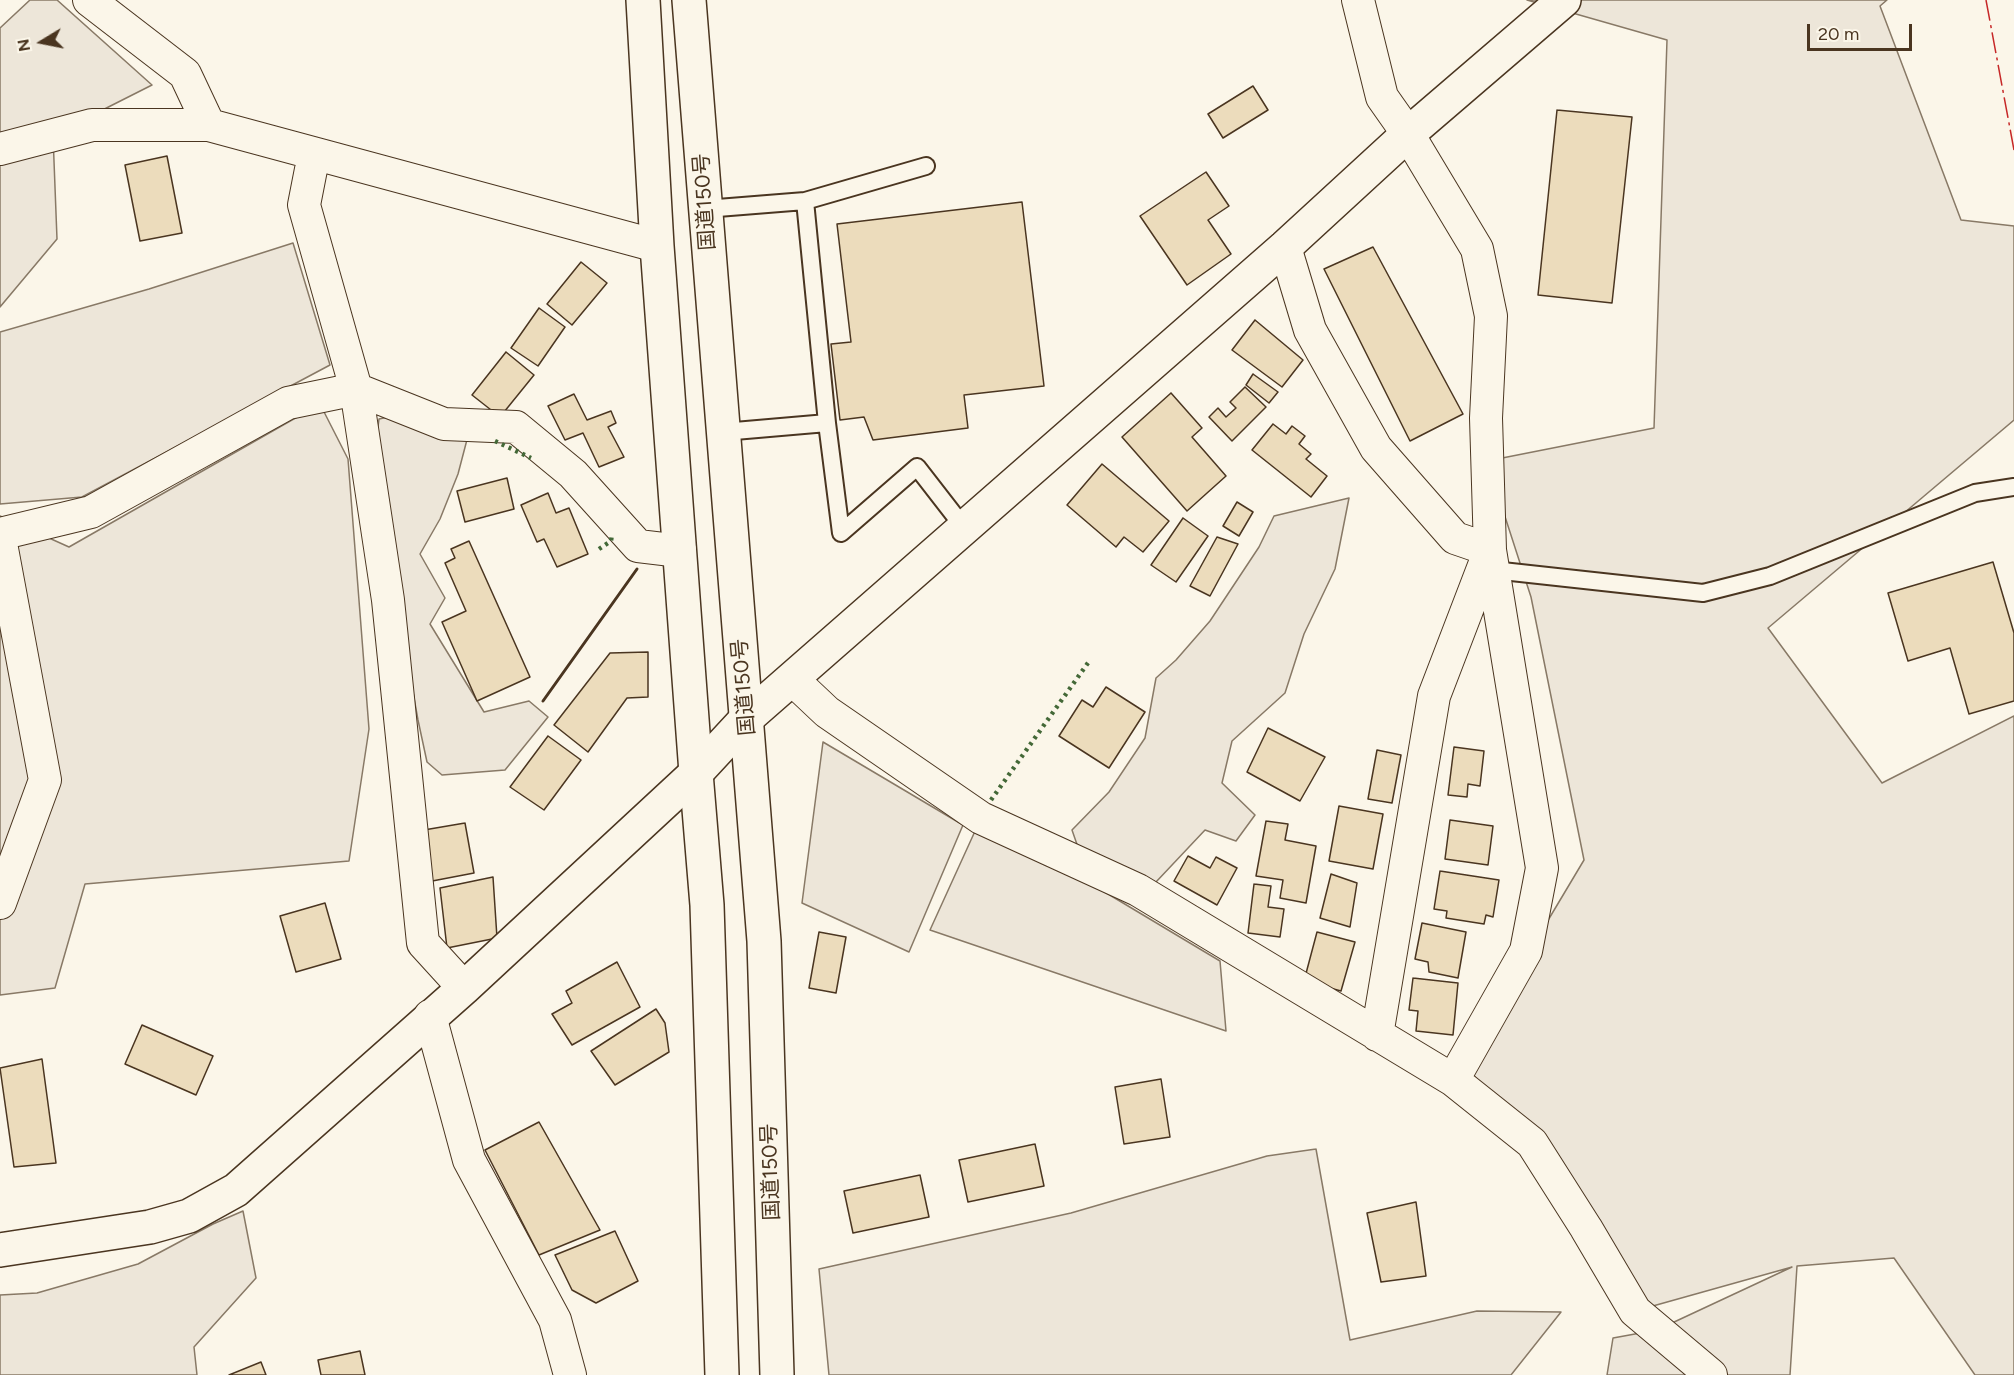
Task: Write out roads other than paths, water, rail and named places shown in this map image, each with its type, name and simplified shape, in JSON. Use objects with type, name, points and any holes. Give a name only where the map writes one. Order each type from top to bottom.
[{"type":"main road","points":[[643,0],[657,246],[707,905],[722,1375]]},
{"type":"main road","name":"国道150号","points":[[689,0],[764,941],[777,1375]]},
{"type":"main road","points":[[0,1250],[150,1227],[189,1216],[236,1190],[464,988],[696,773],[747,718],[1285,247],[1408,134],[1564,0]]},
{"type":"street","points":[[89,0],[185,74],[209,125]]},
{"type":"street","points":[[1358,0],[1382,97],[1408,134],[1477,249],[1491,316],[1485,418],[1492,560],[1542,868],[1526,951],[1453,1080]]},
{"type":"street","points":[[0,150],[92,125],[209,125],[657,246]]},
{"type":"street","points":[[314,154],[304,205],[356,389],[388,600],[423,943],[464,988]]},
{"type":"street","points":[[1285,247],[1310,330],[1377,448],[1455,538],[1492,560]]},
{"type":"street","points":[[0,903],[45,780],[0,536],[91,512],[288,404],[356,389],[444,424],[516,427],[573,474],[638,546],[680,551]]},
{"type":"street","points":[[1377,1035],[1434,696],[1492,560]]},
{"type":"street","points":[[792,679],[827,712],[981,818],[1138,891],[1453,1080],[1532,1143],[1635,1311],[1708,1374]]},
{"type":"street","points":[[430,1016],[469,1160],[555,1320],[570,1375]]},
{"type":"lane","points":[[705,209],[805,201],[926,166]]},
{"type":"lane","points":[[805,201],[827,423],[841,533],[917,467],[955,516]]},
{"type":"lane","points":[[723,432],[827,423]]},
{"type":"lane","points":[[1492,560],[1703,593],[1770,576],[1975,493],[2014,487]]}]
